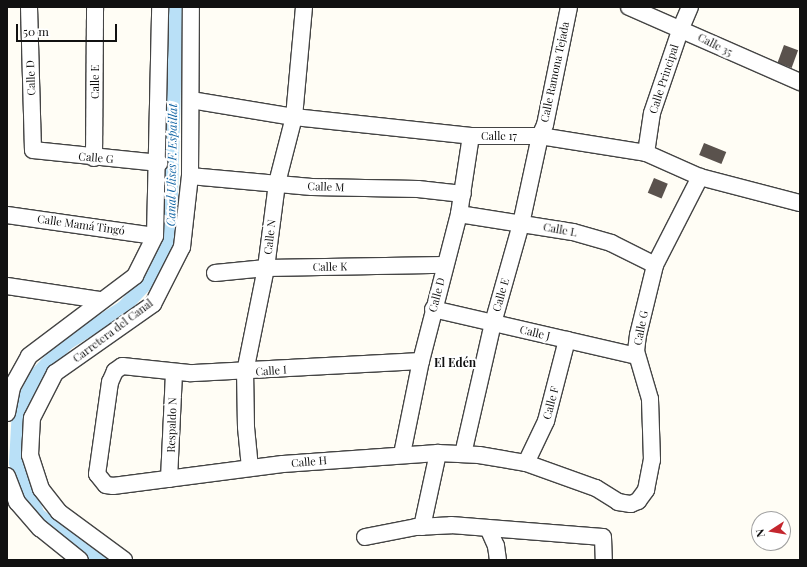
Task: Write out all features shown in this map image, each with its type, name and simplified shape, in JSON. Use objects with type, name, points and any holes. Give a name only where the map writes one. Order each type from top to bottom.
[{"type":"street","name":"Calle D","points":[[29,7],[33,150]]},
{"type":"street","name":"Calle E","points":[[94,158],[95,7]]},
{"type":"street","points":[[7,413],[9,386],[29,356],[101,300],[135,276],[155,236],[159,163],[160,7]]},
{"type":"street","name":"Carretera del Canal","points":[[124,560],[59,512],[41,490],[30,455],[32,418],[55,373],[153,304],[182,247],[190,176],[191,7]]},
{"type":"street","name":"Calle N","points":[[250,468],[246,427],[245,372],[266,268],[277,183],[294,117],[304,7]]},
{"type":"street","name":"Calle Ramona Tejada","points":[[540,136],[545,125],[569,7]]},
{"type":"street","name":"Calle 35","points":[[629,7],[681,28],[742,58],[800,82]]},
{"type":"street","name":"Calle Principal","points":[[646,154],[652,113],[681,28],[690,7]]},
{"type":"street","name":"Calle 17","points":[[191,100],[294,117],[471,136],[540,136],[646,154],[700,177],[800,203]]},
{"type":"street","name":"Calle D","points":[[402,454],[420,361],[459,214],[471,136]]},
{"type":"street","name":"Calle E","points":[[463,454],[493,323],[521,224],[540,136]]},
{"type":"street","name":"Calle G","points":[[33,150],[94,158],[159,163]]},
{"type":"street","name":"Calle M","points":[[190,176],[277,183],[312,188],[418,189],[463,194]]},
{"type":"street","name":"Calle G","points":[[631,504],[638,501],[646,490],[652,460],[650,398],[638,356],[638,336],[655,265],[700,177]]},
{"type":"street","name":"Calle L","points":[[459,214],[573,232],[611,243],[655,265]]},
{"type":"street","name":"Calle Mamá Tingó","points":[[7,215],[155,236]]},
{"type":"street","name":"Calle K","points":[[215,274],[266,268],[445,265]]},
{"type":"street","points":[[7,286],[101,300]]},
{"type":"street","name":"Calle J","points":[[433,309],[638,356]]},
{"type":"street","name":"Calle F","points":[[526,463],[546,421],[567,340]]},
{"type":"street","name":"Calle I","points":[[122,366],[174,372],[245,372],[420,361]]},
{"type":"street","name":"Calle H","points":[[122,366],[115,371],[110,382],[97,474],[101,481],[112,486],[250,468],[402,454],[438,453],[463,454],[526,463],[596,488],[618,502],[631,504]]},
{"type":"street","name":"Respaldo N","points":[[169,479],[174,372]]},
{"type":"street","points":[[422,527],[438,453]]},
{"type":"street","points":[[7,476],[17,502],[40,528],[80,560]]},
{"type":"street","points":[[365,537],[422,527],[451,525],[603,537],[604,560]]},
{"type":"street","points":[[488,528],[496,546],[498,560]]},
{"type":"building","points":[[784,45],[798,50],[792,68],[778,63]]},
{"type":"building","points":[[704,143],[726,152],[721,164],[699,155]]},
{"type":"building","points":[[654,178],[668,184],[662,199],[648,193]]},
{"type":"waterway","name":"Canal Ulises F. Espaillat","points":[[100,560],[38,515],[16,463],[19,410],[37,374],[67,343],[123,308],[154,275],[170,237],[176,7]]},
{"type":"district","name":"El Edén","points":[[455,363]]}]
